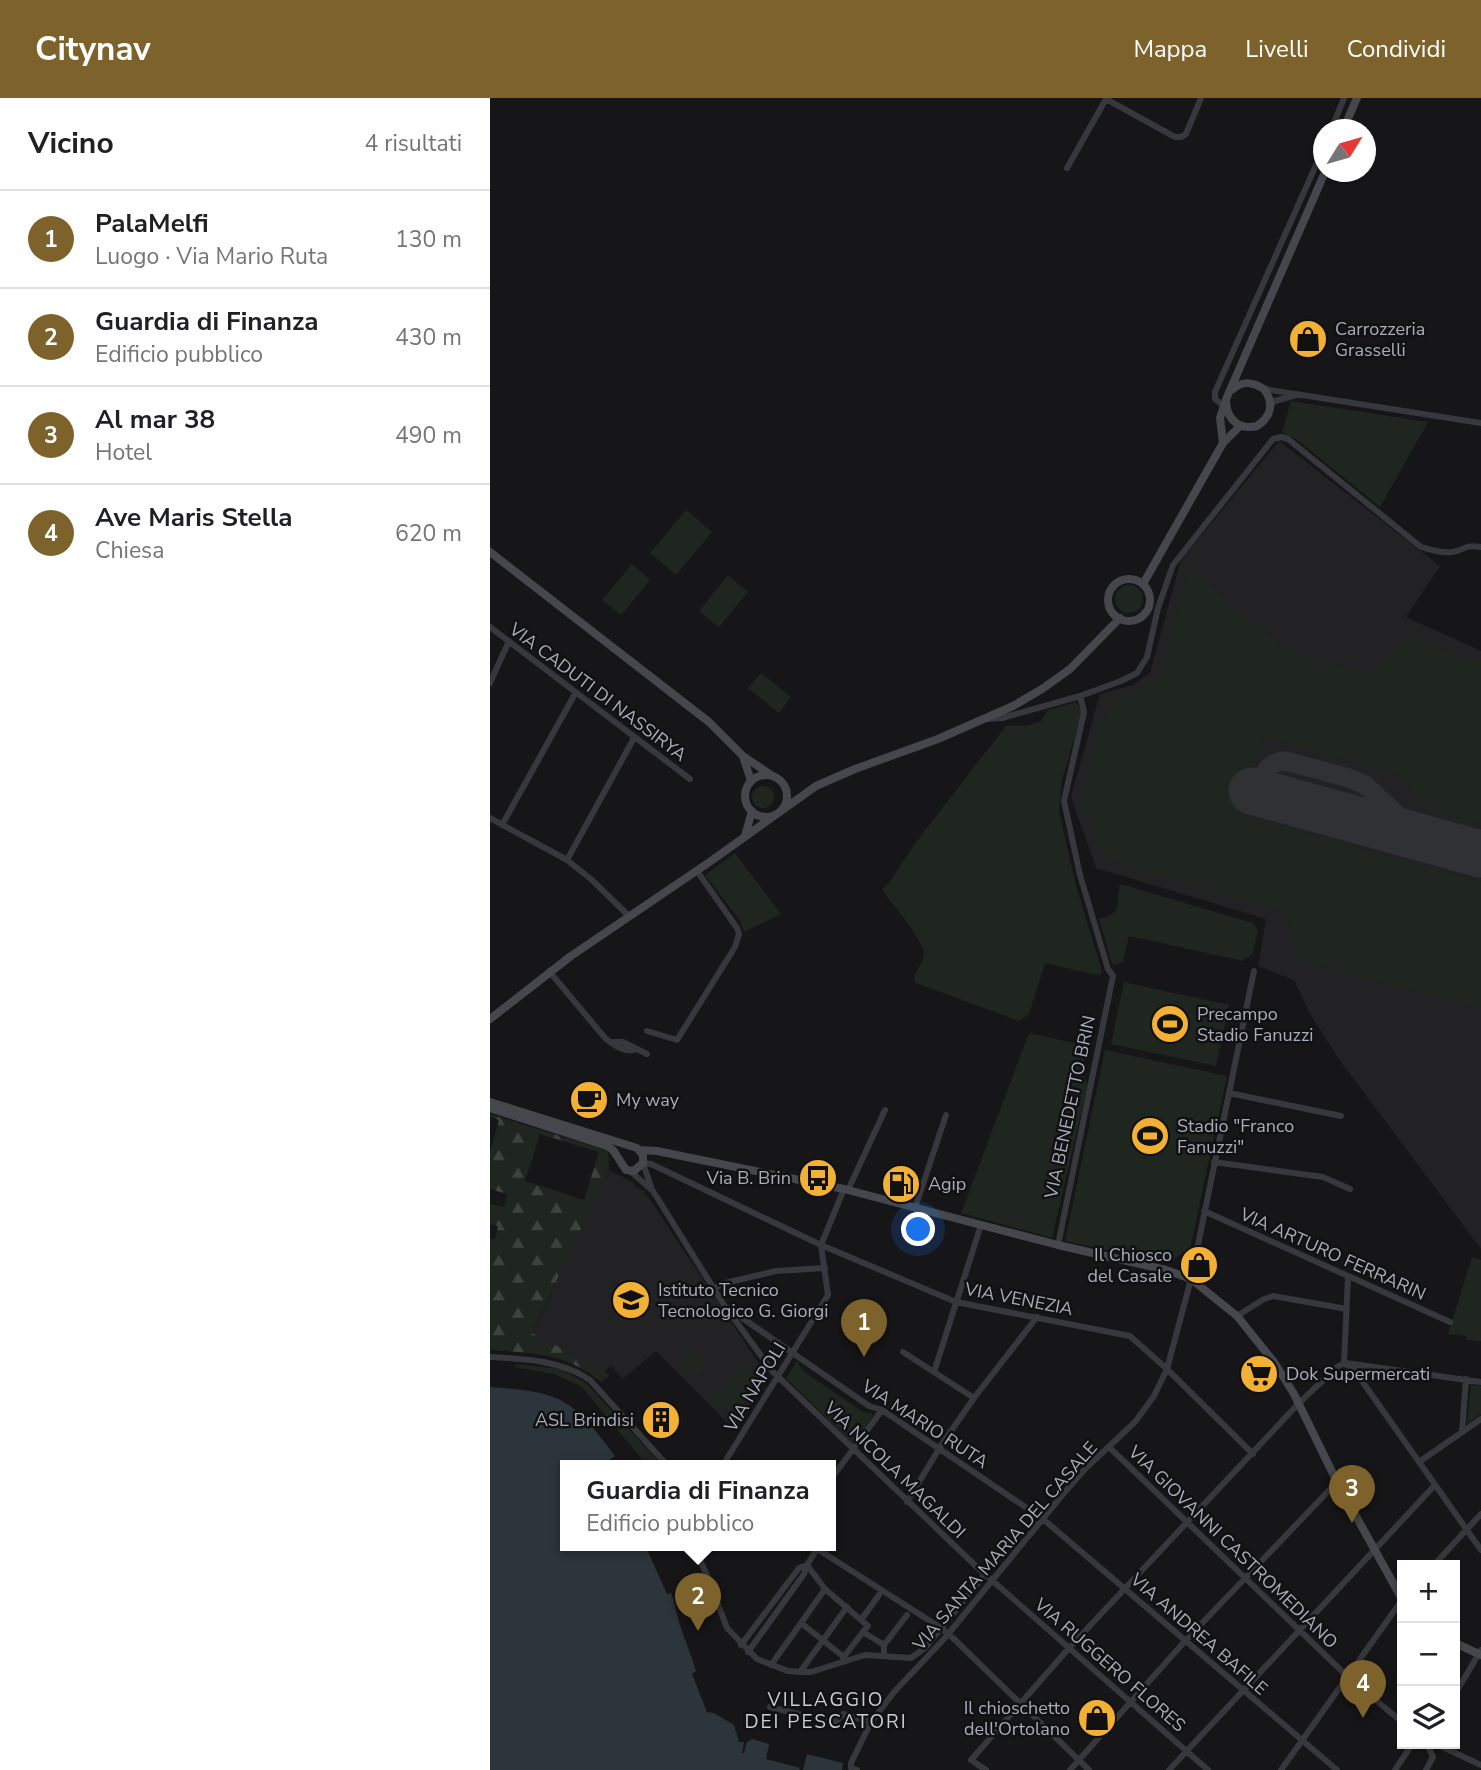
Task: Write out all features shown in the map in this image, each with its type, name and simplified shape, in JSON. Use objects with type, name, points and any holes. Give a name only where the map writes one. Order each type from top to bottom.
[{"type":"street","points":[[1067,167],[1106,99],[1175,137],[1181,137],[1186,134],[1201,98]]},
{"type":"street","points":[[1335,119],[1344,98]]},
{"type":"street","points":[[1348,119],[1357,98]]},
{"type":"street","points":[[1225,403],[1215,399],[1215,392],[1313,172]]},
{"type":"street","points":[[1223,443],[1220,418],[1225,403],[1321,182]]},
{"type":"street","points":[[1241,368],[1249,383]]},
{"type":"street","points":[[1231,391],[1236,386],[1249,383],[1264,389],[1481,423]]},
{"type":"street","points":[[1225,403],[1231,418],[1240,426],[1250,427],[1263,422],[1268,416],[1271,405],[1264,389]]},
{"type":"street","points":[[1271,405],[1283,398],[1301,394]]},
{"type":"street","points":[[1143,584],[1223,443],[1240,426]]},
{"type":"street","points":[[985,719],[1008,717],[1080,696],[1131,677],[1147,657],[1161,599],[1173,565],[1273,439],[1288,439],[1421,547],[1454,552],[1469,545],[1481,547]]},
{"type":"street","points":[[490,552],[709,722],[743,756],[777,778],[785,788],[786,801],[779,812],[768,817],[752,811]]},
{"type":"street","points":[[1128,578],[1143,584],[1150,598],[1147,611],[1137,619],[1120,618],[1109,607],[1111,588],[1128,578]]},
{"type":"street","points":[[490,1019],[550,971],[807,792],[855,769],[939,739],[985,719],[1042,689],[1070,669],[1120,618]]},
{"type":"street","name":"VIA CADUTI DI NASSIRYA","points":[[490,627],[690,779]]},
{"type":"street","points":[[490,683],[509,641]]},
{"type":"street","points":[[502,825],[576,692]]},
{"type":"street","name":"VIA BENEDETTO BRIN","points":[[1058,1245],[1113,976],[1108,969],[1080,875],[1064,801],[1084,712],[1080,696]]},
{"type":"street","points":[[567,860],[634,738]]},
{"type":"street","points":[[743,756],[751,781]]},
{"type":"street","points":[[745,836],[752,811],[745,797],[751,781],[758,776],[771,775]]},
{"type":"street","points":[[785,788],[807,792]]},
{"type":"street","points":[[490,818],[567,860],[629,916]]},
{"type":"street","points":[[647,1031],[677,1040],[738,938],[737,928],[697,871]]},
{"type":"street","points":[[550,971],[594,1027],[611,1042],[623,1042],[647,1054]]},
{"type":"street","name":"VIA SANTA MARIA DEL CASALE","points":[[854,1769],[856,1751],[871,1722],[894,1692],[993,1582],[1086,1468],[1145,1410],[1167,1369],[1191,1279],[1254,971]]},
{"type":"street","points":[[1229,1093],[1341,1116]]},
{"type":"street","points":[[490,1102],[640,1150],[846,1189],[1058,1245],[1166,1270],[1191,1279],[1237,1316],[1262,1344],[1299,1403],[1337,1482],[1397,1591]]},
{"type":"street","points":[[490,1108],[607,1146],[620,1158],[622,1167],[631,1171],[653,1192]]},
{"type":"street","points":[[821,1245],[885,1110]]},
{"type":"street","points":[[915,1208],[946,1115]]},
{"type":"street","points":[[620,1158],[629,1147]]},
{"type":"street","points":[[640,1150],[653,1192]]},
{"type":"street","points":[[631,1171],[638,1169],[655,1154],[664,1154]]},
{"type":"street","name":"VIA VENEZIA","points":[[643,1162],[821,1245],[956,1302],[1130,1336],[1253,1454]]},
{"type":"street","points":[[1214,1162],[1323,1177],[1350,1189]]},
{"type":"street","points":[[648,1177],[656,1167]]},
{"type":"street","name":"VIA NICOLA MAGALDI","points":[[653,1192],[724,1305],[779,1377],[852,1450],[993,1582]]},
{"type":"street","name":"VIA ARTURO FERRARIN","points":[[1204,1211],[1450,1322]]},
{"type":"street","points":[[934,1372],[981,1225]]},
{"type":"street","name":"VIA NAPOLI","points":[[726,1460],[828,1295],[821,1245]]},
{"type":"street","points":[[714,1289],[720,1284],[776,1271],[825,1268]]},
{"type":"street","points":[[1344,1363],[1348,1277]]},
{"type":"street","points":[[1237,1316],[1273,1296],[1347,1309]]},
{"type":"street","name":"VIA MARIO RUTA","points":[[724,1305],[1042,1519]]},
{"type":"street","points":[[907,1502],[974,1398],[1037,1317]]},
{"type":"street","points":[[903,1352],[974,1398]]},
{"type":"street","points":[[490,1357],[558,1364],[575,1370],[590,1380],[662,1460]]},
{"type":"street","points":[[1344,1363],[1355,1371],[1481,1550]]},
{"type":"street","points":[[986,1770],[971,1759],[1020,1702],[1299,1403],[1337,1367],[1344,1363],[1481,1382]]},
{"type":"street","points":[[1462,1432],[1466,1379]]},
{"type":"street","points":[[836,1472],[882,1410]]},
{"type":"street","points":[[1419,1462],[1481,1419]]},
{"type":"street","name":"VIA GIOVANNI CASTROMEDIANO","points":[[1109,1447],[1347,1676],[1397,1718]]},
{"type":"street","points":[[1070,1770],[1185,1640],[1337,1482]]},
{"type":"street","points":[[1169,1770],[1435,1485]]},
{"type":"street","points":[[1439,1560],[1481,1514]]},
{"type":"street","name":"VIA ANDREA BAFILE","points":[[1042,1519],[1337,1770]]},
{"type":"street","points":[[696,1551],[727,1628],[741,1645],[757,1659],[788,1671],[800,1672],[811,1672],[842,1659],[865,1655],[884,1654],[911,1658],[925,1648],[985,1574]]},
{"type":"street","points":[[748,1651],[804,1574],[812,1551]]},
{"type":"street","points":[[820,1551],[941,1628],[1089,1770]]},
{"type":"street","points":[[741,1645],[799,1569],[807,1565]]},
{"type":"street","points":[[807,1565],[825,1589],[867,1626],[842,1659]]},
{"type":"street","name":"VIA RUGGERO FLORES","points":[[993,1582],[1208,1770]]},
{"type":"street","points":[[771,1665],[825,1589]]},
{"type":"street","points":[[861,1620],[879,1595]]},
{"type":"street","points":[[800,1672],[847,1607]]},
{"type":"street","points":[[1281,1770],[1397,1607]]},
{"type":"street","points":[[884,1654],[884,1645],[907,1615]]},
{"type":"street","points":[[801,1623],[824,1639],[842,1659]]},
{"type":"street","points":[[863,1632],[884,1645]]},
{"type":"street","points":[[1460,1645],[1480,1653],[1460,1686]]},
{"type":"street","points":[[783,1648],[791,1654]]},
{"type":"street","points":[[770,1707],[829,1722],[838,1721],[843,1714],[871,1722]]},
{"type":"street","points":[[1395,1770],[1409,1749]]},
{"type":"street","points":[[1426,1770],[1433,1757],[1429,1749]]},
{"type":"street","points":[[1447,1749],[1481,1765]]},
{"type":"shaded area","points":[[1279,441],[1440,566],[1406,617],[1481,651],[1481,1249],[1338,1058],[1309,1012],[1294,980],[1258,966],[1266,919],[1096,868],[1071,797],[1100,694],[1133,685],[1150,673],[1181,560]]},
{"type":"shaded area","name":"Istituto Tecnico Tecnologico G. Giorgi","points":[[608,1170],[645,1191],[644,1195],[649,1198],[767,1376],[735,1430],[656,1351],[623,1379],[611,1366],[605,1371],[532,1334]]},
{"type":"shaded area","points":[[490,1387],[550,1396],[576,1410],[587,1421],[615,1456],[609,1460],[560,1460],[560,1551],[648,1551],[667,1594],[671,1593],[696,1671],[692,1674],[707,1712],[714,1713],[734,1725],[739,1742],[744,1742],[742,1753],[747,1742],[752,1739],[769,1744],[766,1759],[800,1768],[490,1770]]},
{"type":"shaded area","points":[[807,1754],[843,1763],[842,1770],[803,1770]]},
{"type":"green space","points":[[1291,401],[1428,422],[1380,507],[1296,439],[1282,433]]},
{"type":"green space","points":[[686,510],[712,532],[676,575],[650,553]]},
{"type":"green space","points":[[632,564],[650,580],[621,615],[602,600]]},
{"type":"green space","points":[[1189,567],[1282,646],[1329,664],[1364,671],[1374,669],[1401,638],[1411,635],[1469,660],[1481,660],[1481,824],[1429,810],[1396,774],[1264,737],[1256,763],[1251,762],[1236,813],[1481,882],[1481,1010],[1299,960],[1287,914],[1104,859],[1083,801],[1085,785],[1107,709],[1116,699],[1141,690],[1160,675]]},
{"type":"green space","points":[[728,575],[748,592],[719,627],[699,611]]},
{"type":"green space","points":[[1129,585],[1139,589],[1143,599],[1139,609],[1129,613],[1119,609],[1115,599],[1119,589]]},
{"type":"green space","points":[[761,673],[791,697],[779,713],[748,688]]},
{"type":"green space","points":[[1076,702],[1082,712],[1062,780],[1059,812],[1076,886],[1102,971],[1100,975],[1092,974],[1045,963],[1029,1014],[1019,1021],[916,983],[914,979],[924,957],[923,948],[882,890],[1006,726],[1025,726],[1040,722],[1048,710]]},
{"type":"green space","points":[[763,786],[771,789],[774,797],[771,805],[763,808],[755,805],[752,797],[755,789]]},
{"type":"green space","points":[[735,853],[781,914],[744,932],[740,921],[705,875]]},
{"type":"green space","points":[[1120,884],[1253,923],[1258,930],[1253,953],[1243,961],[1129,936],[1123,962],[1112,964],[1099,919],[1113,914],[1116,910]]},
{"type":"green space","name":"Precampo Stadio Fanuzzi","points":[[1124,982],[1229,1005],[1216,1066],[1111,1044]]},
{"type":"green space","points":[[1029,1033],[1088,1046],[1081,1072],[1088,1084],[1052,1238],[961,1213]]},
{"type":"green space","name":"Stadio \"Franco Fanuzzi\"","points":[[1105,1050],[1227,1076],[1190,1249],[1167,1263],[1065,1241]]},
{"type":"green space","points":[[490,1114],[608,1151],[609,1169],[532,1333],[605,1371],[609,1376],[601,1382],[588,1372],[562,1360],[535,1354],[490,1350],[490,1239],[495,1239],[498,1226],[490,1224],[490,1204],[504,1207],[507,1194],[490,1189],[490,1152],[499,1120],[490,1117]],"holes":[[[540,1134],[599,1152],[584,1200],[525,1181]]]},
{"type":"green space","points":[[1472,1257],[1481,1260],[1481,1341],[1466,1340],[1466,1336],[1448,1334]]},
{"type":"green space","points":[[690,1349],[707,1366],[696,1377],[679,1360]]},
{"type":"green space","points":[[797,1361],[803,1371],[863,1412],[872,1413],[873,1416],[853,1444],[786,1378]]},
{"type":"green space","points":[[515,1364],[561,1369],[586,1383],[657,1460],[643,1460],[581,1386],[554,1374],[515,1367]]},
{"type":"green space","points":[[743,1364],[761,1382],[729,1413],[712,1396]]},
{"type":"green space","points":[[1471,1384],[1481,1386],[1481,1414],[1467,1424]]},
{"type":"taxiway","points":[[1276,798],[1264,780],[1267,769],[1278,762],[1286,761],[1349,778],[1365,785],[1423,839]]},
{"type":"runway","points":[[1252,791],[1481,854]]},
{"type":"place","name":"Carrozzeria Grasselli","points":[[1308,339]]},
{"type":"place","name":"Precampo Stadio Fanuzzi","points":[[1170,1024]]},
{"type":"place","name":"My way","points":[[589,1100]]},
{"type":"place","name":"Stadio \"Franco Fanuzzi\"","points":[[1150,1136]]},
{"type":"place","name":"Via B. Brin","points":[[818,1178]]},
{"type":"place","name":"Agip","points":[[901,1184]]},
{"type":"place","name":"Il Chiosco del Casale","points":[[1199,1265]]},
{"type":"place","name":"Istituto Tecnico Tecnologico G. Giorgi","points":[[631,1300]]},
{"type":"place","name":"PalaMelfi","points":[[864,1357]]},
{"type":"place","name":"Dok Supermercati","points":[[1259,1374]]},
{"type":"place","name":"ASL Brindisi","points":[[661,1420]]},
{"type":"place","name":"Al mar 38","points":[[1352,1523]]},
{"type":"place","name":"Guardia di Finanza","points":[[698,1631]]},
{"type":"place","name":"Il chioschetto dell'Ortolano","points":[[1097,1718]]},
{"type":"place","name":"Ave Maris Stella","points":[[1363,1718]]},
{"type":"district","name":"VILLAGGIO DEI PESCATORI","points":[[826,1711]]}]
